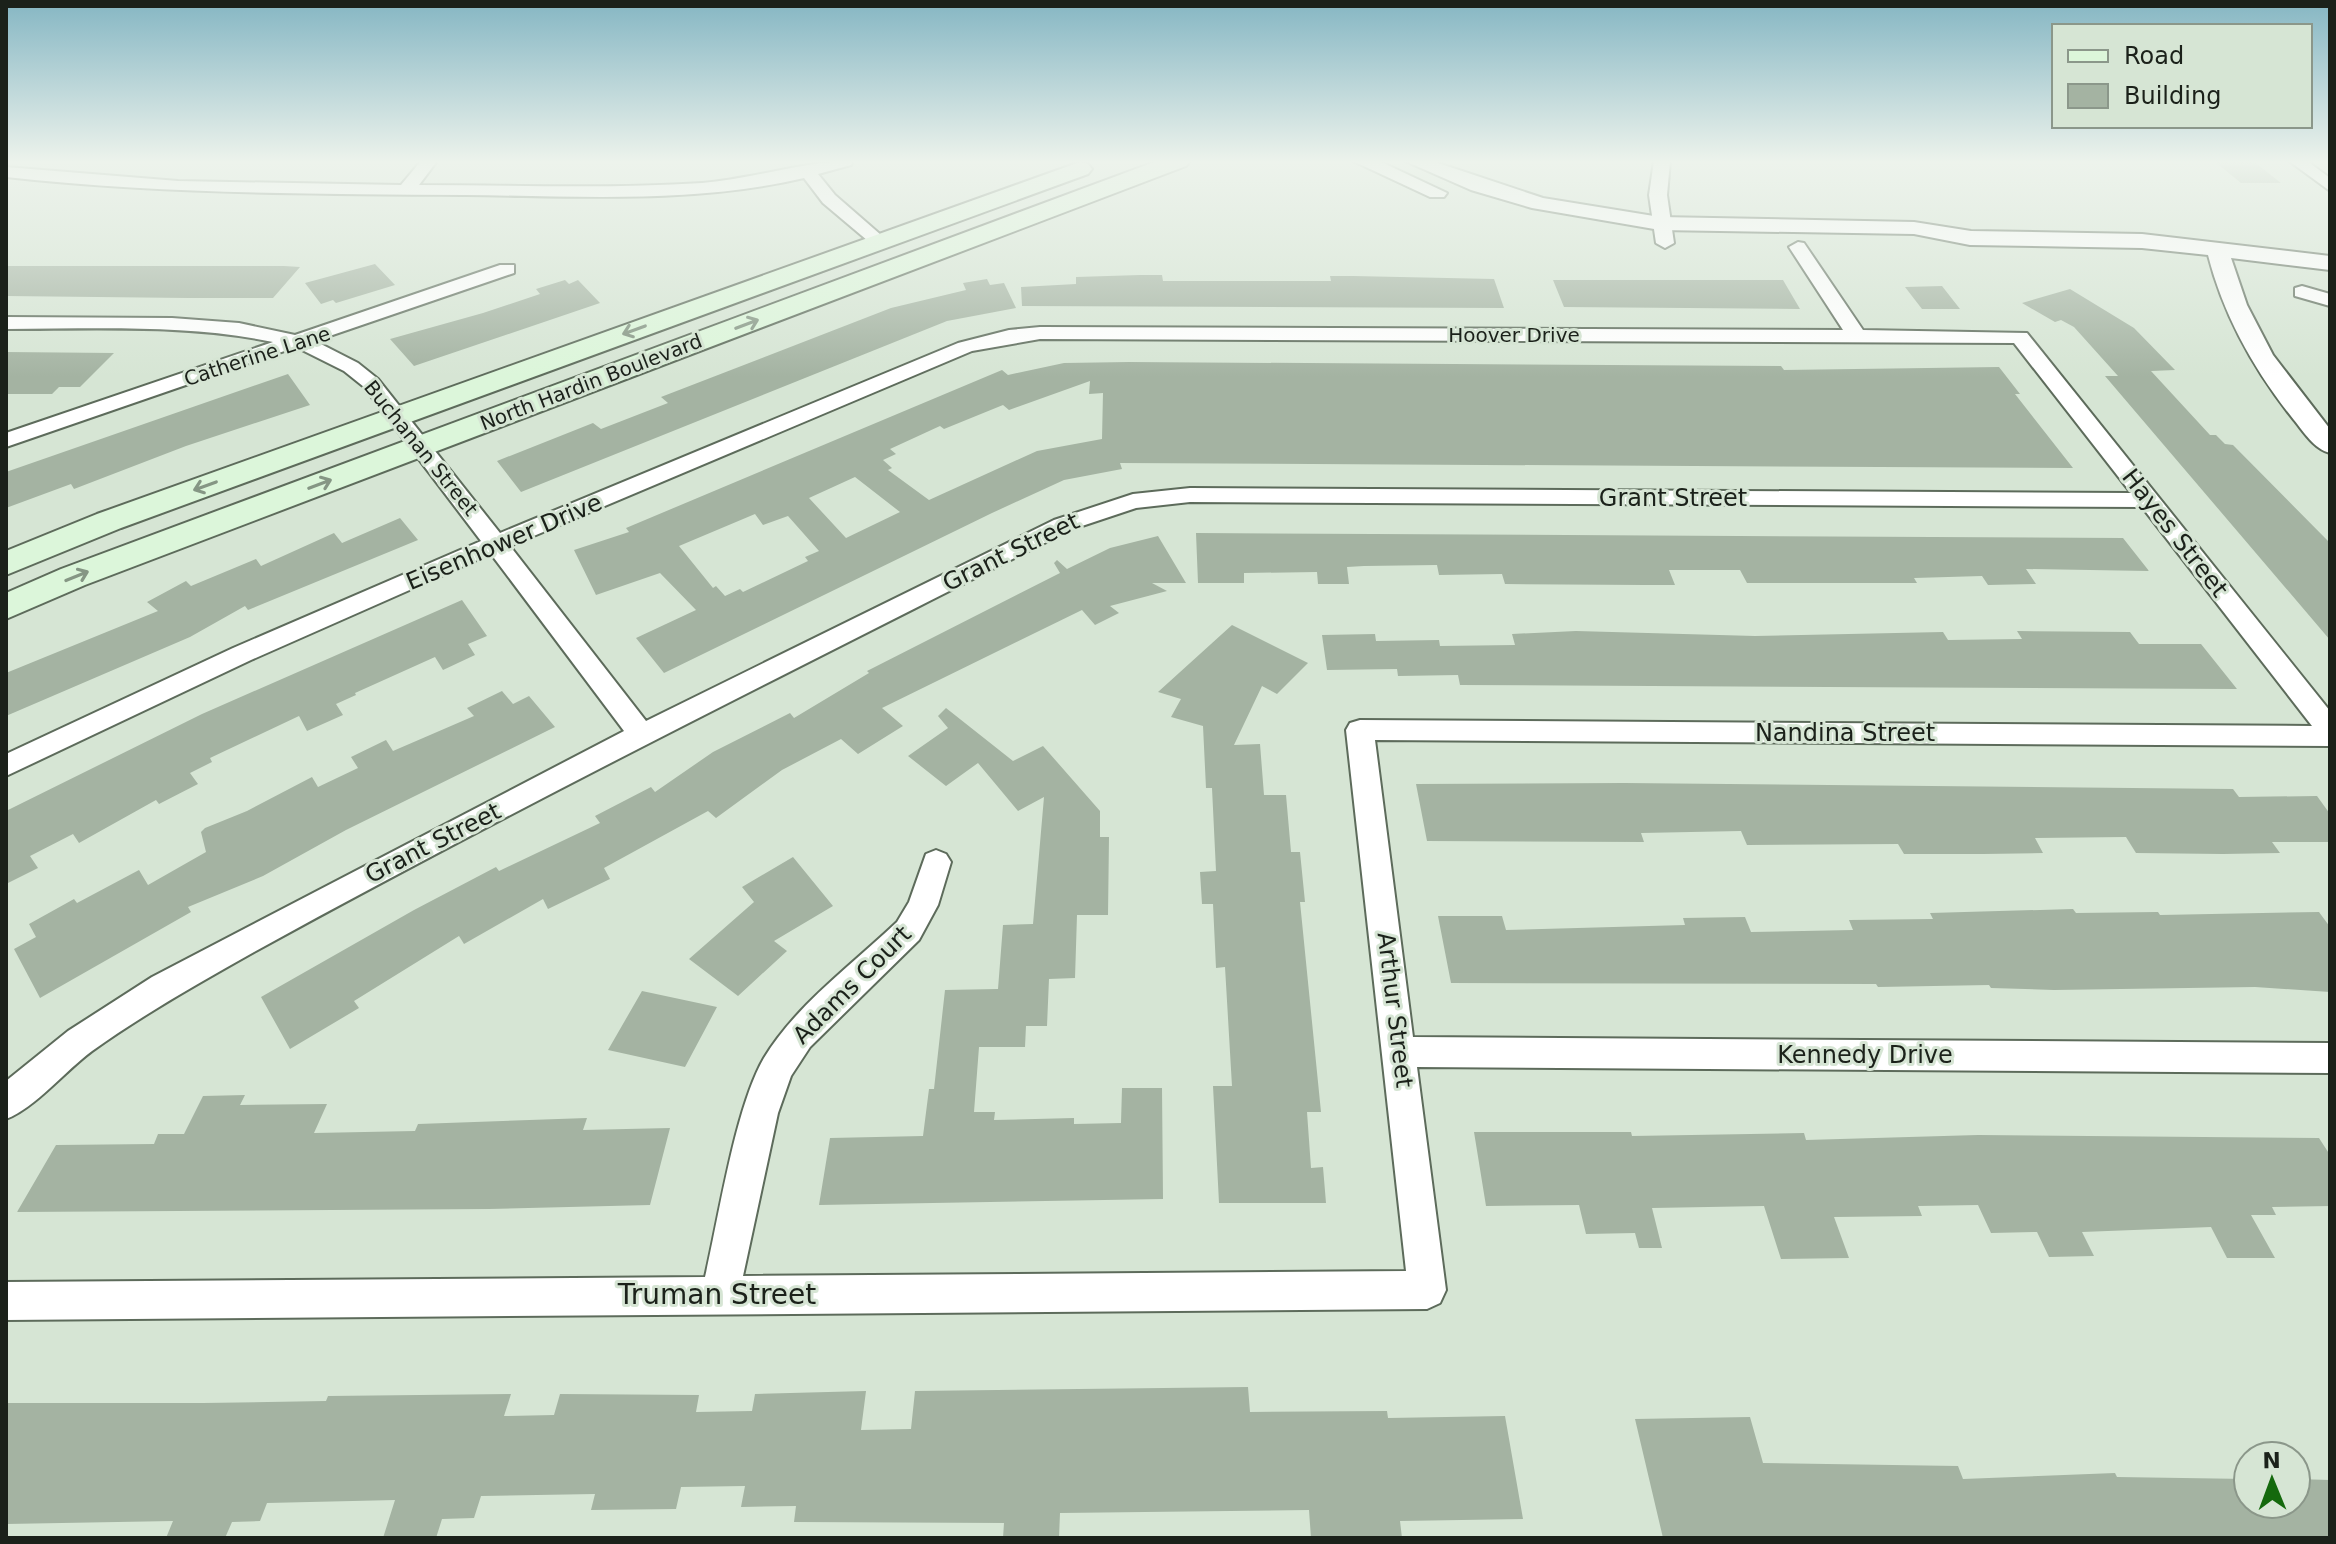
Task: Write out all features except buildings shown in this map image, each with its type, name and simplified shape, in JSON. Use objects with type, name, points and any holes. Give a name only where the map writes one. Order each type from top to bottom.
[{"type":"main road","name":"North Hardin Boulevard","points":[[6,564],[109,521],[905,233]]},
{"type":"main road","name":"North Hardin Boulevard","points":[[6,607],[73,577],[987,233]]},
{"type":"street","points":[[869,233],[880,242]]},
{"type":"street","points":[[1656,233],[1798,247],[1934,247],[1970,238],[2105,239],[2330,263]]},
{"type":"street","points":[[1660,233],[1703,233]]},
{"type":"street","points":[[1951,233],[1970,238]]},
{"type":"street","points":[[1798,247],[1857,337]]},
{"type":"street","points":[[2218,252],[2229,293],[2250,337],[2300,410],[2330,445]]},
{"type":"street","name":"Catherine Lane","points":[[6,440],[301,342],[507,269]]},
{"type":"street","points":[[2302,292],[2330,300]]},
{"type":"street","name":"Buchanan Street","points":[[6,323],[195,324],[261,332],[301,342],[363,375],[643,736]]},
{"type":"street","name":"Hoover Drive","points":[[1009,336],[1040,333],[2020,337]]},
{"type":"street","name":"Eisenhower Drive","points":[[6,766],[119,710],[497,544],[965,347],[1009,336]]},
{"type":"street","name":"Hayes Street","points":[[2020,337],[2330,730]]},
{"type":"street","name":"Grant Street","points":[[6,1103],[70,1049],[211,962],[428,844],[1062,525],[1116,506],[1153,498],[2150,500]]},
{"type":"street","name":"Nandina Street","points":[[1360,730],[2330,736]]},
{"type":"street","name":"Arthur Street","points":[[1360,730],[1427,1290]]},
{"type":"street","name":"Adams Court","points":[[720,1293],[761,1113],[776,1069],[798,1037],[908,931],[923,905],[936,862]]},
{"type":"street","name":"Kennedy Drive","points":[[1400,1052],[2330,1058]]},
{"type":"street","name":"Truman Street","points":[[6,1301],[720,1293],[1427,1290]]}]
